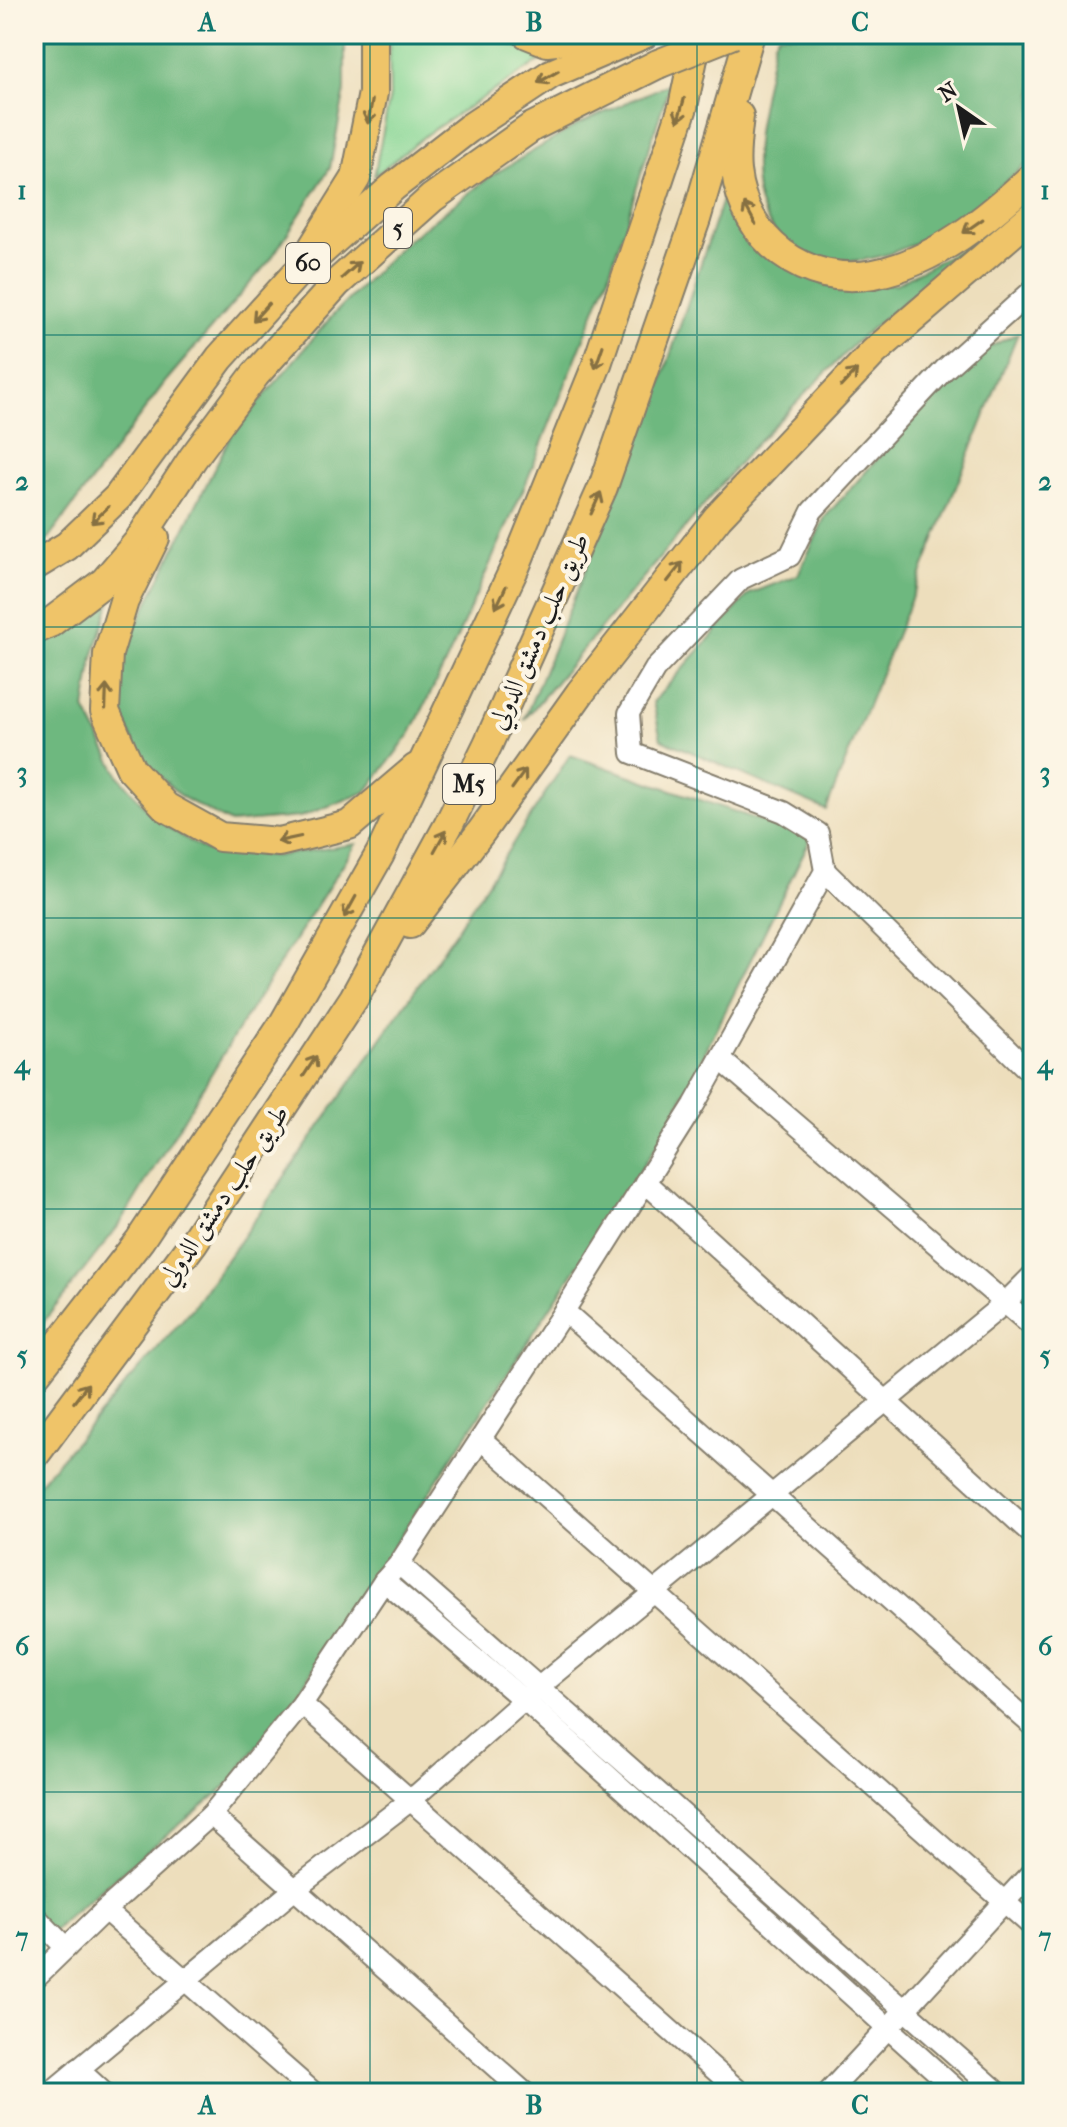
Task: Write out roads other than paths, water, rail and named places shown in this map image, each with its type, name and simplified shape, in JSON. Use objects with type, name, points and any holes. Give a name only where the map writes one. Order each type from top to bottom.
[{"type":"highway","points":[[295,275],[356,178],[373,93],[373,34]]},
{"type":"highway","points":[[527,34],[547,42],[621,34]]},
{"type":"highway","name":"60","points":[[34,566],[67,546],[118,497],[220,358],[295,275],[393,187],[468,129],[551,74],[644,34]]},
{"type":"highway","name":"طريق حلب دمشق الدولي","points":[[34,1376],[140,1240],[284,1023],[380,854],[516,565],[596,367],[683,107],[698,34]]},
{"type":"highway","name":"5","points":[[193,458],[255,375],[337,283],[432,198],[532,127],[658,64],[733,34]]},
{"type":"highway","name":"طريق حلب دمشق الدولي","points":[[34,1456],[193,1243],[354,998],[462,799],[603,487],[696,219],[750,34]]},
{"type":"highway","points":[[743,62],[736,169],[741,197],[765,241],[778,254],[799,265],[822,274],[848,277],[875,274],[905,264],[966,232],[1033,176]]},
{"type":"highway","points":[[354,998],[481,832],[580,693],[718,517],[874,352],[1033,215]]},
{"type":"highway","points":[[193,458],[124,601],[108,654],[105,711],[131,769],[166,807],[220,837],[279,842],[349,825],[425,759]]},
{"type":"highway","points":[[34,630],[50,623],[104,582],[138,542],[193,458]]},
{"type":"street","points":[[1033,290],[944,370],[812,511],[790,556],[741,579],[655,669],[629,713],[632,753],[784,812],[818,833],[825,871],[1033,1075]]},
{"type":"street","points":[[34,1979],[211,1815],[302,1704],[384,1581],[399,1564],[645,1182],[720,1059],[825,871]]},
{"type":"street","points":[[720,1059],[1033,1327]]},
{"type":"street","points":[[645,1182],[1033,1535]]},
{"type":"street","points":[[50,2093],[295,1889],[411,1800],[532,1694],[1006,1302],[1033,1275]]},
{"type":"street","points":[[564,1311],[1033,1726]]},
{"type":"street","points":[[481,1439],[1033,1927]]},
{"type":"street","points":[[399,1564],[887,2029],[960,2093]]},
{"type":"street","points":[[384,1581],[532,1694],[999,2093]]},
{"type":"street","points":[[302,1704],[741,2093]]},
{"type":"street","points":[[211,1815],[525,2093]]},
{"type":"street","points":[[828,2093],[1033,1871]]},
{"type":"street","points":[[105,1910],[314,2093]]},
{"type":"street","points":[[34,1915],[66,1948]]},
{"type":"street","points":[[78,2069],[104,2093]]}]
